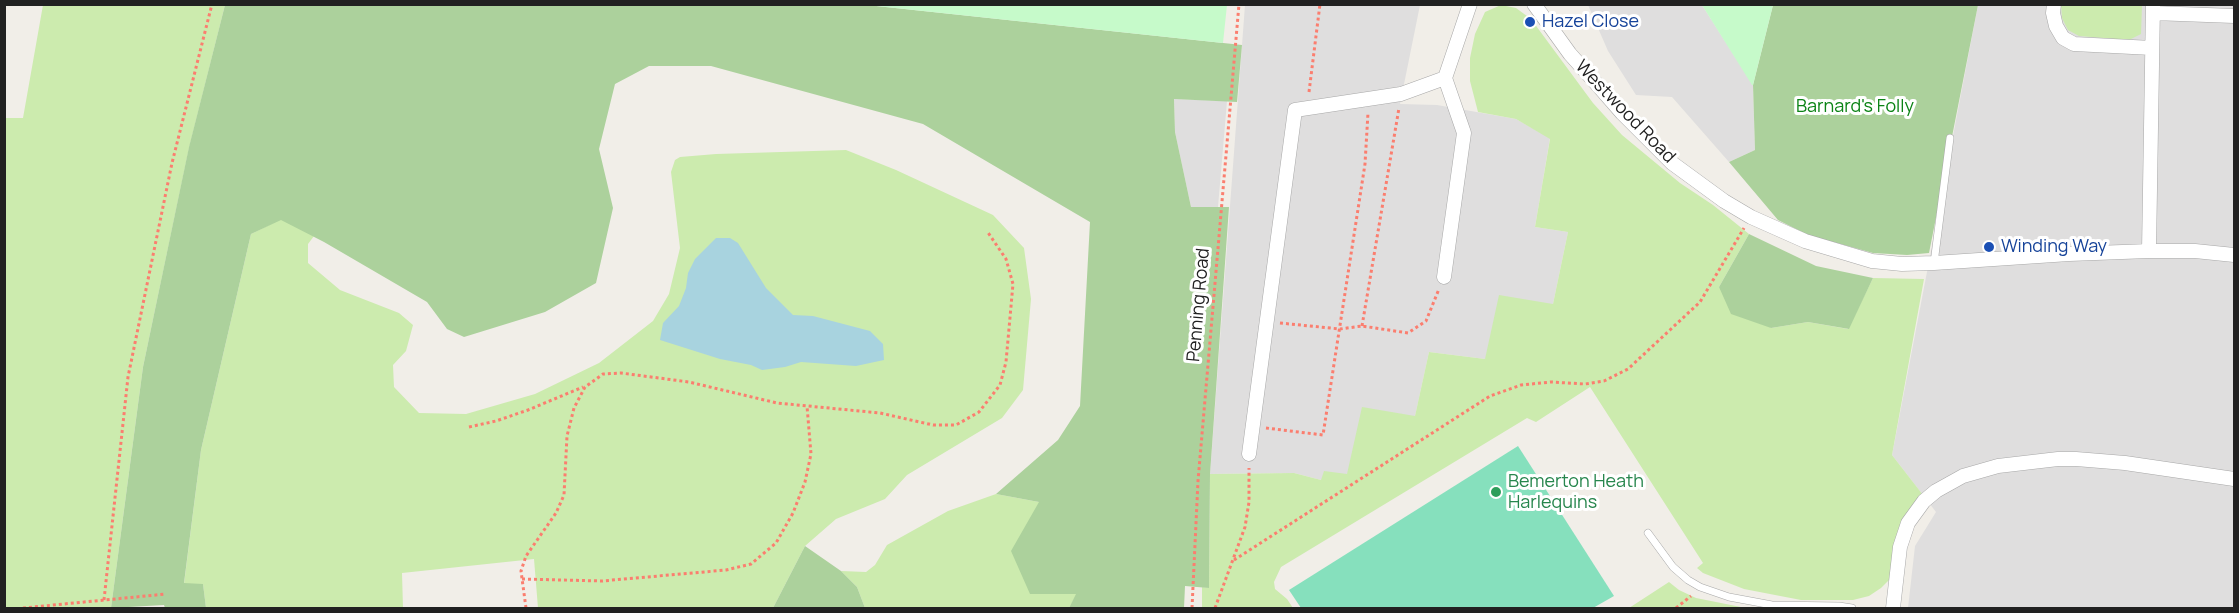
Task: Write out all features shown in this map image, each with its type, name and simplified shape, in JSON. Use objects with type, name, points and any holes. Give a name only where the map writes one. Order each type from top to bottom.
[{"type":"street","points":[[1444,277],[1464,133],[1445,78],[1470,4]]},
{"type":"street","name":"Westwood Road","points":[[1534,4],[1570,54],[1646,138],[1672,163],[1751,217],[1805,241],[1872,261],[1902,264],[2149,251],[2195,250],[2235,255]]},
{"type":"street","points":[[2054,4],[2056,26],[2063,38],[2074,44],[2152,48]]},
{"type":"street","points":[[2149,251],[2153,9],[2235,16]]},
{"type":"street","points":[[1249,454],[1294,111],[1401,94],[1445,78]]},
{"type":"street","points":[[1893,609],[1900,547],[1908,523],[1924,501],[1936,491],[1963,476],[1998,466],[2076,459],[2125,463],[2235,479]]},
{"type":"lane","points":[[1934,263],[1950,138]]},
{"type":"lane","points":[[1648,533],[1673,567],[1700,587],[1740,599],[1795,607],[1828,606],[1852,609]]},
{"type":"path","points":[[104,600],[128,377],[172,163],[212,4]]},
{"type":"path","name":"Penning Road","points":[[1192,609],[1198,480],[1239,4]]},
{"type":"path","points":[[1307,109],[1320,4]]},
{"type":"path","points":[[1362,326],[1401,94]]},
{"type":"path","points":[[1253,426],[1323,435],[1365,164],[1368,99]]},
{"type":"path","points":[[1234,560],[1490,396],[1521,385],[1551,382],[1585,384],[1604,381],[1628,369],[1700,302],[1751,217]]},
{"type":"path","points":[[469,427],[517,414],[585,387],[603,374],[621,373],[689,382],[777,402],[880,413],[933,425],[956,425],[979,412],[1000,385],[1006,362],[1013,284],[1006,259],[987,231]]},
{"type":"path","points":[[1267,321],[1340,329],[1362,326],[1408,333],[1426,321],[1444,277]]},
{"type":"path","points":[[526,609],[521,571],[526,556],[556,513],[564,495],[567,436],[574,408],[585,387]]},
{"type":"path","points":[[522,579],[602,581],[726,570],[751,564],[776,543],[793,513],[805,482],[811,454],[807,406]]},
{"type":"path","points":[[1215,609],[1245,527],[1249,502],[1249,454]]},
{"type":"path","points":[[1676,609],[1700,587]]},
{"type":"path","points":[[23,609],[166,594]]},
{"type":"shaded area","points":[[1245,5],[1420,5],[1400,104],[1437,105],[1516,119],[1550,138],[1535,227],[1568,232],[1553,304],[1485,359],[1429,352],[1415,416],[1347,474],[1321,480],[1294,473],[1210,474]]},
{"type":"shaded area","points":[[1588,5],[1702,5],[1753,85],[1755,150],[1729,162],[1672,97],[1636,95],[1608,51]]},
{"type":"shaded area","points":[[1978,5],[2234,5],[2234,608],[1908,608],[1915,546],[1936,512],[1892,455]]},
{"type":"shaded area","points":[[1174,99],[1227,101],[1218,207],[1191,207],[1175,132]]},
{"type":"green space","points":[[2061,4],[2142,5],[2141,34],[2129,40],[2079,36],[2068,30],[2062,18]]},
{"type":"green space","points":[[43,5],[225,5],[189,148],[143,367],[111,608],[5,608],[5,118],[23,118]]},
{"type":"green space","points":[[225,5],[867,5],[1242,45],[1237,102],[1174,99],[1175,132],[1191,207],[1229,207],[1210,474],[1209,588],[1185,586],[1184,608],[1069,608],[1076,594],[1030,594],[1011,551],[1039,502],[996,494],[1058,440],[1080,406],[1090,222],[923,124],[711,66],[649,66],[615,84],[599,149],[613,208],[596,283],[545,312],[464,337],[447,329],[427,302],[324,242],[281,220],[251,234],[201,450],[184,583],[203,584],[206,608],[165,608],[164,605],[111,608],[143,367],[189,147]]},
{"type":"green space","points":[[867,5],[1227,5],[1223,43]]},
{"type":"green space","points":[[1501,5],[1516,8],[1531,19],[1593,103],[1622,135],[1680,183],[1713,205],[1749,234],[1719,287],[1771,328],[1808,322],[1848,329],[1873,278],[1924,279],[1892,455],[1923,495],[1897,538],[1889,580],[1869,596],[1853,600],[1801,600],[1744,589],[1703,573],[1697,568],[1703,563],[1590,387],[1536,422],[1527,418],[1281,567],[1274,582],[1275,589],[1287,599],[1293,608],[1202,608],[1202,587],[1209,588],[1210,474],[1294,473],[1321,480],[1324,471],[1347,474],[1362,407],[1415,416],[1429,352],[1485,359],[1499,295],[1553,304],[1568,232],[1535,227],[1550,139],[1516,119],[1478,112],[1470,81],[1470,58],[1475,34],[1485,12]]},
{"type":"green space","points":[[1702,5],[1773,5],[1753,85],[1752,85]]},
{"type":"green space","name":"Barnard's Folly","points":[[1773,5],[1978,5],[1929,253],[1907,255],[1873,253],[1808,235],[1778,220],[1729,162],[1755,150],[1753,85]]},
{"type":"green space","points":[[846,150],[896,170],[993,215],[1024,248],[1031,299],[1023,390],[1002,418],[907,475],[885,499],[836,519],[805,546],[773,608],[538,608],[534,559],[402,573],[403,608],[206,608],[203,584],[184,584],[201,450],[251,234],[281,219],[314,236],[308,244],[308,263],[340,290],[399,313],[413,325],[406,351],[393,365],[394,387],[419,413],[466,414],[535,394],[599,363],[653,321],[669,294],[680,248],[671,172],[675,160],[680,157],[716,154]]},
{"type":"green space","points":[[1749,234],[1816,266],[1873,278],[1849,329],[1808,322],[1771,328],[1731,314],[1719,287]]},
{"type":"green space","name":"Bemerton Heath Harlequins","points":[[1518,446],[1614,596],[1593,608],[1301,608],[1289,590]]},
{"type":"green space","points":[[996,494],[1039,502],[1077,594],[1069,608],[865,608],[857,587],[841,571],[866,572],[875,565],[887,545],[948,511]]},
{"type":"green space","points":[[805,546],[841,571],[857,587],[865,608],[773,608]]},
{"type":"green space","points":[[1669,582],[1696,598],[1746,608],[1629,608]]},
{"type":"water","points":[[716,238],[730,238],[738,243],[766,288],[793,315],[813,316],[870,331],[883,344],[884,360],[856,366],[801,362],[762,370],[660,340],[663,323],[679,306],[686,288],[688,273],[695,259]]},
{"type":"place","name":"Hazel Close","points":[[1530,22]]},
{"type":"place","name":"Winding Way","points":[[1989,247]]},
{"type":"place","name":"Bemerton Heath Harlequins","points":[[1496,492]]}]
